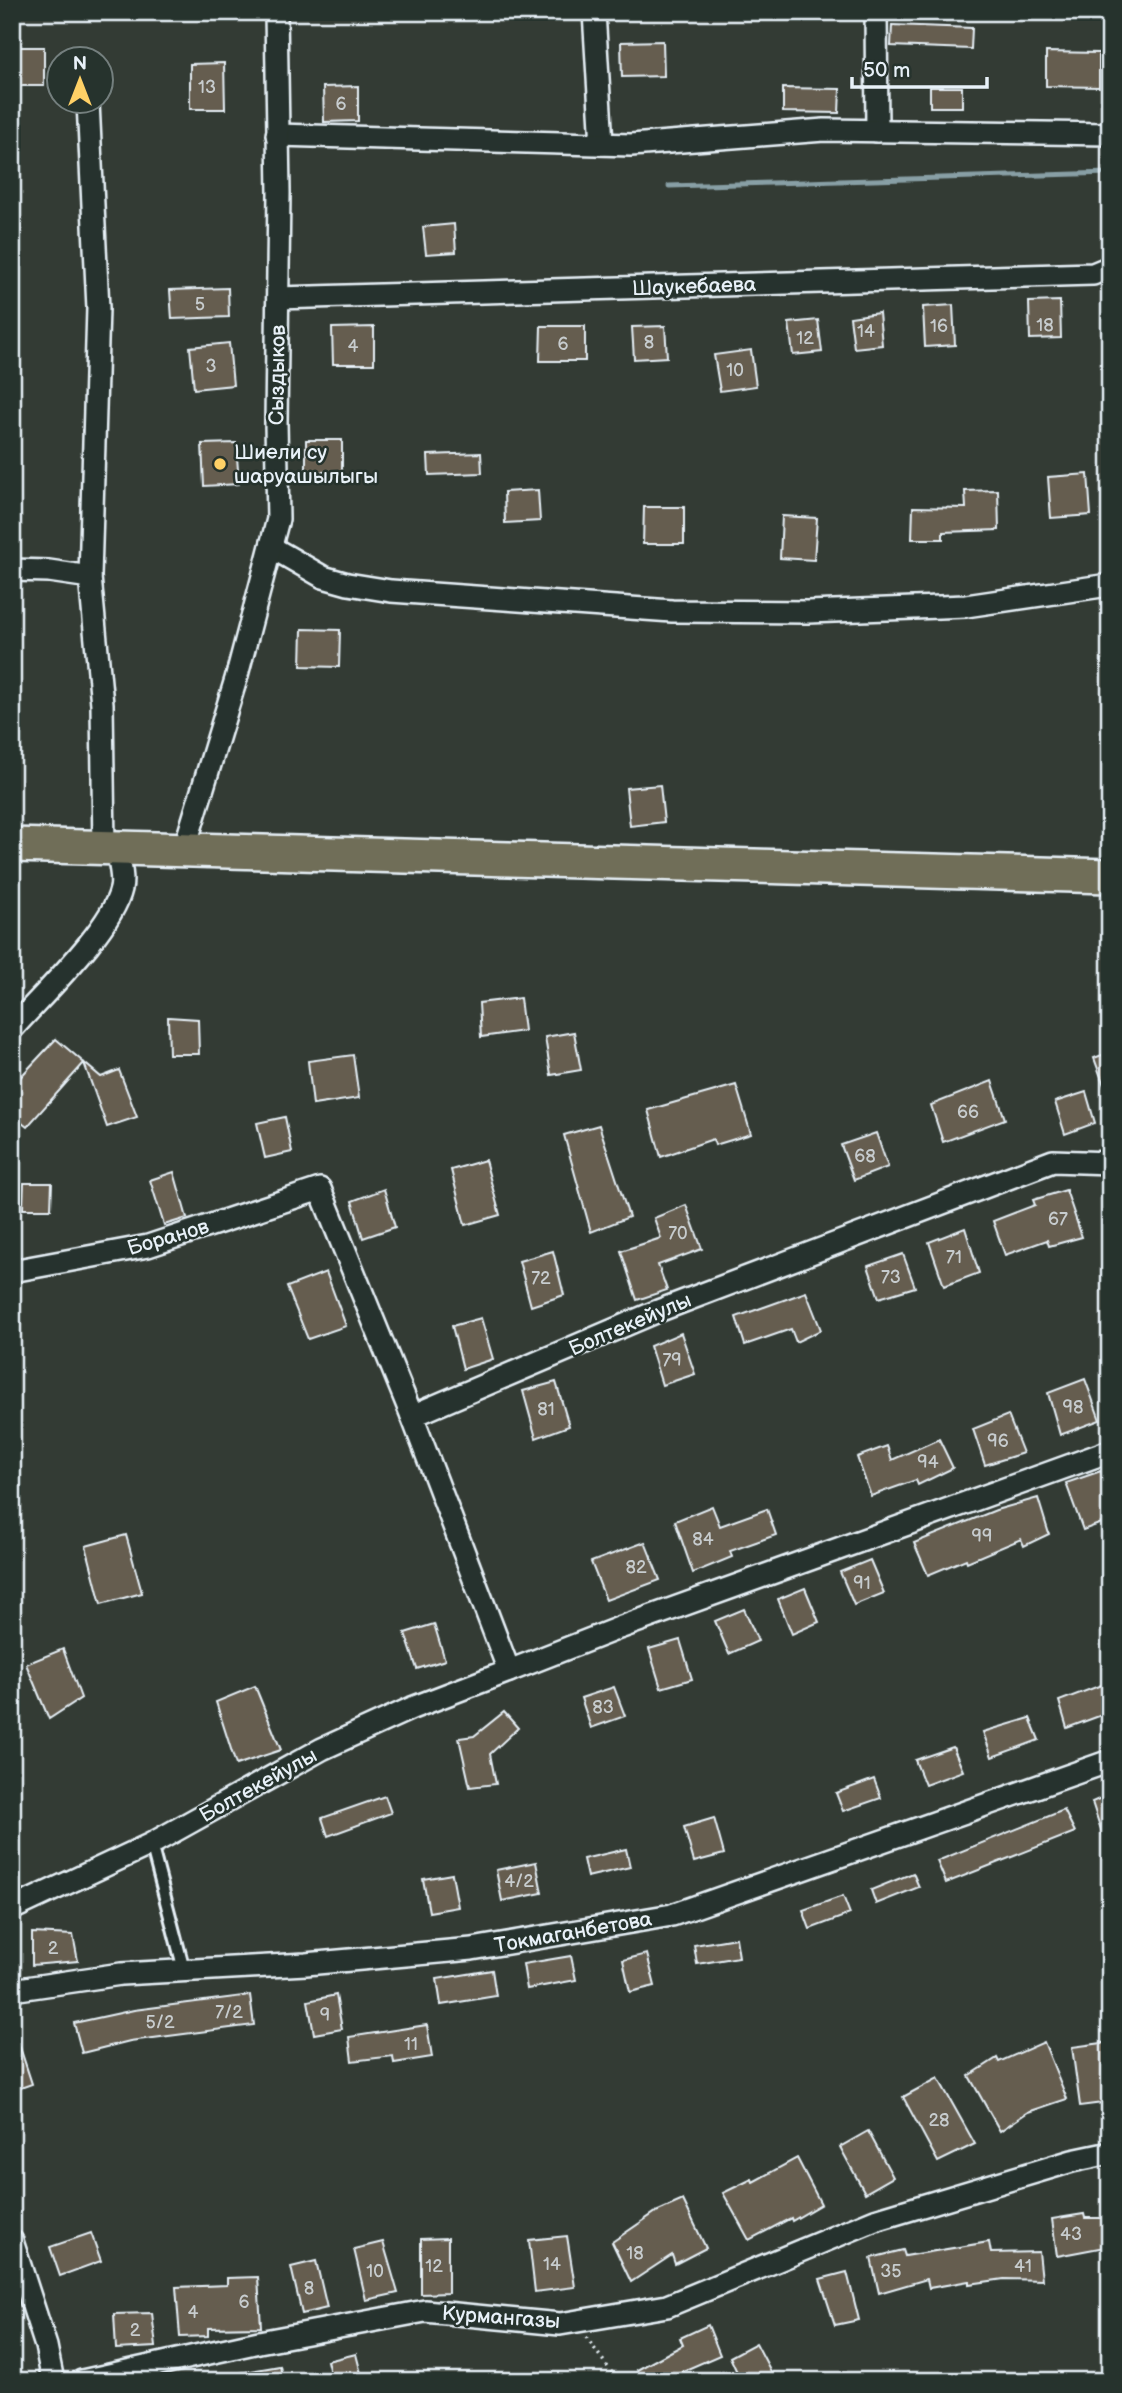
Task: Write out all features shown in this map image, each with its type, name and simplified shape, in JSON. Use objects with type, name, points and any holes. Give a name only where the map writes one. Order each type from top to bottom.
[{"type":"main road","points":[[12,845],[1110,876]]},
{"type":"street","name":"Сыздыков","points":[[184,850],[236,679],[278,519],[276,423],[279,193],[276,12]]},
{"type":"street","points":[[594,12],[602,144]]},
{"type":"street","points":[[876,12],[877,131]]},
{"type":"street","points":[[12,1029],[94,937],[114,910],[122,888],[121,868],[110,847],[102,704],[90,577],[98,308],[89,116]]},
{"type":"street","points":[[277,135],[631,145],[824,130],[1110,134]]},
{"type":"street","name":"Шаукебаева","points":[[278,298],[1093,274],[1110,267]]},
{"type":"street","points":[[271,547],[323,576],[348,584],[391,591],[672,611],[808,612],[966,606],[1102,586]]},
{"type":"street","points":[[12,570],[49,571],[90,577]]},
{"type":"street","name":"Болтекейулы","points":[[412,1416],[658,1311],[1053,1161],[1110,1163]]},
{"type":"street","name":"Боранов","points":[[12,1271],[148,1246],[320,1189],[412,1416]]},
{"type":"street","points":[[412,1416],[509,1671]]},
{"type":"street","name":"Болтекейулы","points":[[12,1909],[151,1844],[323,1749],[412,1708],[619,1628],[1110,1451]]},
{"type":"street","name":"Токмаганбетова","points":[[12,1990],[121,1974],[306,1964],[472,1949],[672,1915],[1110,1761]]},
{"type":"street","name":"Курмангазы","points":[[82,2381],[259,2342],[425,2311],[560,2324],[667,2306],[875,2220],[1072,2161],[1110,2153]]},
{"type":"street","points":[[12,2241],[46,2346],[53,2381]]},
{"type":"lane","points":[[151,1844],[184,1970]]},
{"type":"path","points":[[574,2322],[618,2381]]},
{"type":"building","points":[[892,25],[972,28],[971,49],[891,46]]},
{"type":"building","points":[[663,41],[664,76],[622,77],[621,42]]},
{"type":"building","points":[[12,47],[44,47],[44,86],[12,86]]},
{"type":"building","points":[[1046,52],[1099,53],[1099,87],[1046,86]]},
{"type":"building","points":[[224,63],[225,109],[190,109],[190,64]]},
{"type":"building","points":[[358,86],[358,121],[324,122],[323,87]]},
{"type":"building","points":[[930,87],[962,87],[962,107],[930,107]]},
{"type":"building","points":[[783,88],[840,89],[839,113],[783,112]]},
{"type":"building","points":[[454,224],[456,252],[426,254],[423,227]]},
{"type":"building","points":[[228,288],[229,317],[172,319],[170,290]]},
{"type":"building","points":[[1060,301],[1061,338],[1030,339],[1029,302]]},
{"type":"building","points":[[953,305],[955,345],[925,347],[923,307]]},
{"type":"building","points":[[879,313],[882,345],[854,348],[850,317]]},
{"type":"building","points":[[818,320],[822,352],[793,355],[789,323]]},
{"type":"building","points":[[541,326],[585,326],[585,361],[540,361]]},
{"type":"building","points":[[665,326],[667,357],[634,359],[632,327]]},
{"type":"building","points":[[374,327],[374,364],[333,364],[332,328]]},
{"type":"building","points":[[229,343],[233,385],[194,389],[190,347]]},
{"type":"building","points":[[751,350],[756,386],[720,391],[714,355]]},
{"type":"building","points":[[306,440],[342,440],[342,472],[306,472]]},
{"type":"building","name":"Шиели су шаруашылыгы","points":[[236,443],[239,484],[204,486],[202,444]]},
{"type":"building","points":[[481,453],[482,473],[429,475],[428,455]]},
{"type":"building","points":[[1088,474],[1091,515],[1051,518],[1048,477]]},
{"type":"building","points":[[538,490],[540,521],[505,523],[504,492]]},
{"type":"building","points":[[998,490],[999,530],[943,532],[943,539],[912,539],[913,507],[966,508],[965,491]]},
{"type":"building","points":[[644,507],[684,507],[684,544],[643,544]]},
{"type":"building","points":[[782,516],[817,518],[814,560],[780,558]]},
{"type":"building","points":[[302,629],[340,630],[339,667],[301,666]]},
{"type":"building","points":[[660,785],[664,822],[630,826],[626,788]]},
{"type":"building","points":[[520,998],[524,1031],[481,1037],[479,1003]]},
{"type":"building","points":[[168,1017],[198,1019],[199,1054],[169,1054]]},
{"type":"building","points":[[574,1032],[581,1070],[551,1075],[545,1037]]},
{"type":"building","points":[[56,1039],[101,1077],[119,1070],[137,1117],[107,1127],[84,1063],[27,1127],[12,1115],[12,1086]]},
{"type":"building","points":[[1110,1052],[1110,1096],[1108,1096],[1094,1058]]},
{"type":"building","points":[[353,1055],[359,1098],[313,1105],[308,1061]]},
{"type":"building","points":[[992,1081],[1005,1119],[943,1142],[931,1105]]},
{"type":"building","points":[[736,1085],[751,1134],[715,1145],[713,1139],[661,1157],[648,1110]]},
{"type":"building","points":[[1086,1092],[1095,1123],[1065,1134],[1055,1102]]},
{"type":"building","points":[[285,1117],[292,1152],[265,1158],[257,1123]]},
{"type":"building","points":[[599,1125],[629,1217],[591,1232],[564,1135]]},
{"type":"building","points":[[876,1133],[888,1167],[854,1180],[841,1145]]},
{"type":"building","points":[[485,1160],[500,1215],[465,1225],[451,1170]]},
{"type":"building","points":[[174,1172],[187,1218],[164,1225],[150,1180]]},
{"type":"building","points":[[24,1183],[52,1183],[51,1209],[23,1209]]},
{"type":"building","points":[[384,1189],[395,1227],[363,1238],[352,1201]]},
{"type":"building","points":[[1066,1190],[1082,1237],[1049,1246],[1047,1240],[1005,1255],[993,1221],[1035,1205],[1033,1200]]},
{"type":"building","points":[[686,1205],[702,1249],[658,1265],[667,1290],[637,1300],[621,1251],[661,1238],[654,1218]]},
{"type":"building","points":[[965,1228],[979,1273],[944,1286],[929,1242]]},
{"type":"building","points":[[553,1251],[564,1295],[531,1306],[519,1261]]},
{"type":"building","points":[[903,1254],[915,1287],[879,1298],[868,1266]]},
{"type":"building","points":[[326,1272],[346,1326],[308,1339],[287,1287]]},
{"type":"building","points":[[806,1292],[821,1330],[796,1342],[791,1329],[745,1345],[736,1317]]},
{"type":"building","points":[[481,1318],[493,1359],[463,1369],[452,1326]]},
{"type":"building","points":[[681,1333],[695,1374],[662,1385],[650,1346]]},
{"type":"building","points":[[1085,1379],[1100,1420],[1060,1435],[1048,1393]]},
{"type":"building","points":[[556,1382],[569,1426],[536,1438],[523,1391]]},
{"type":"building","points":[[1008,1415],[1023,1453],[985,1465],[973,1429]]},
{"type":"building","points":[[939,1439],[953,1468],[918,1485],[916,1480],[871,1496],[857,1457],[887,1446],[892,1460]]},
{"type":"building","points":[[1101,1471],[1110,1494],[1110,1520],[1083,1530],[1066,1483]]},
{"type":"building","points":[[1038,1498],[1049,1534],[1024,1546],[1021,1539],[928,1575],[914,1543],[996,1510]]},
{"type":"building","points":[[712,1506],[720,1526],[767,1509],[776,1535],[730,1551],[732,1557],[693,1573],[675,1521]]},
{"type":"building","points":[[126,1535],[142,1593],[101,1604],[86,1546]]},
{"type":"building","points":[[645,1542],[660,1580],[606,1600],[591,1562]]},
{"type":"building","points":[[870,1560],[884,1593],[854,1605],[840,1572]]},
{"type":"building","points":[[805,1588],[819,1622],[792,1634],[778,1599]]},
{"type":"building","points":[[744,1609],[758,1641],[729,1654],[715,1621]]},
{"type":"building","points":[[434,1624],[445,1660],[417,1669],[405,1633]]},
{"type":"building","points":[[680,1640],[692,1679],[661,1688],[649,1649]]},
{"type":"building","points":[[63,1649],[81,1698],[49,1719],[26,1664]]},
{"type":"building","points":[[1104,1684],[1110,1699],[1110,1712],[1067,1728],[1059,1701]]},
{"type":"building","points":[[255,1686],[281,1750],[236,1765],[216,1702]]},
{"type":"building","points":[[614,1687],[625,1716],[591,1728],[581,1698]]},
{"type":"building","points":[[504,1712],[518,1728],[490,1754],[496,1784],[470,1787],[459,1738],[474,1736]]},
{"type":"building","points":[[1030,1718],[1039,1740],[992,1757],[983,1732]]},
{"type":"building","points":[[953,1747],[963,1771],[925,1785],[915,1760]]},
{"type":"building","points":[[874,1779],[881,1798],[843,1811],[836,1793]]},
{"type":"building","points":[[1110,1794],[1110,1848],[1107,1848],[1092,1802]]},
{"type":"building","points":[[385,1796],[391,1813],[328,1836],[322,1818]]},
{"type":"building","points":[[1064,1810],[1075,1832],[946,1883],[937,1861]]},
{"type":"building","points":[[714,1818],[724,1854],[694,1862],[684,1827]]},
{"type":"building","points":[[626,1849],[630,1867],[587,1877],[583,1859]]},
{"type":"building","points":[[536,1862],[542,1893],[502,1901],[496,1870]]},
{"type":"building","points":[[913,1873],[919,1887],[876,1904],[871,1890]]},
{"type":"building","points":[[452,1874],[458,1907],[429,1912],[423,1879]]},
{"type":"building","points":[[843,1896],[850,1914],[810,1929],[803,1910]]},
{"type":"building","points":[[32,1933],[73,1935],[78,1961],[32,1965]]},
{"type":"building","points":[[736,1938],[739,1957],[697,1964],[694,1945]]},
{"type":"building","points":[[647,1954],[655,1986],[630,1992],[623,1960]]},
{"type":"building","points":[[571,1956],[576,1980],[527,1989],[523,1964]]},
{"type":"building","points":[[492,1970],[496,1996],[441,2005],[437,1979]]},
{"type":"building","points":[[250,1995],[254,2025],[130,2041],[82,2053],[74,2023],[134,2010]]},
{"type":"building","points":[[336,1995],[342,2029],[314,2034],[308,2001]]},
{"type":"building","points":[[427,2025],[432,2057],[394,2063],[393,2056],[352,2061],[349,2037]]},
{"type":"building","points":[[15,2032],[32,2084],[12,2091],[12,2033]]},
{"type":"building","points":[[1044,2042],[1067,2099],[1028,2112],[1000,2131],[969,2076],[997,2058],[999,2062]]},
{"type":"building","points":[[1110,2042],[1110,2102],[1080,2106],[1072,2047]]},
{"type":"building","points":[[938,2078],[975,2144],[938,2162],[903,2097]]},
{"type":"building","points":[[868,2131],[893,2177],[865,2193],[840,2147]]},
{"type":"building","points":[[797,2158],[821,2204],[792,2221],[791,2218],[749,2240],[723,2193],[752,2179],[753,2182]]},
{"type":"building","points":[[683,2200],[706,2248],[675,2264],[672,2255],[631,2282],[612,2242],[656,2212]]},
{"type":"building","points":[[1084,2214],[1085,2218],[1110,2218],[1110,2246],[1057,2256],[1052,2219]]},
{"type":"building","points":[[91,2233],[101,2261],[60,2276],[50,2247]]},
{"type":"building","points":[[567,2236],[575,2287],[535,2292],[529,2240]]},
{"type":"building","points":[[448,2238],[448,2293],[421,2294],[421,2239]]},
{"type":"building","points":[[383,2242],[398,2293],[366,2300],[354,2249]]},
{"type":"building","points":[[989,2242],[991,2253],[1039,2252],[1042,2280],[1004,2279],[969,2284],[969,2281],[929,2288],[927,2279],[879,2293],[871,2258],[903,2250],[905,2256]]},
{"type":"building","points":[[316,2261],[327,2308],[302,2314],[291,2267]]},
{"type":"building","points":[[847,2272],[859,2320],[835,2325],[820,2279]]},
{"type":"building","points":[[258,2277],[261,2327],[208,2328],[208,2336],[180,2337],[176,2287],[227,2285],[227,2278]]},
{"type":"building","points":[[152,2313],[156,2347],[116,2349],[114,2314]]},
{"type":"building","points":[[708,2325],[720,2355],[676,2374],[679,2381],[642,2381],[637,2370],[683,2345],[680,2338]]},
{"type":"building","points":[[756,2343],[776,2381],[741,2381],[730,2357]]},
{"type":"building","points":[[356,2354],[363,2381],[332,2381],[327,2361]]},
{"type":"building","points":[[280,2366],[283,2381],[239,2381],[239,2373]]},
{"type":"waterway","points":[[669,186],[1110,173]]},
{"type":"place","name":"Шиели су шаруашылыгы","points":[[220,464]]}]
